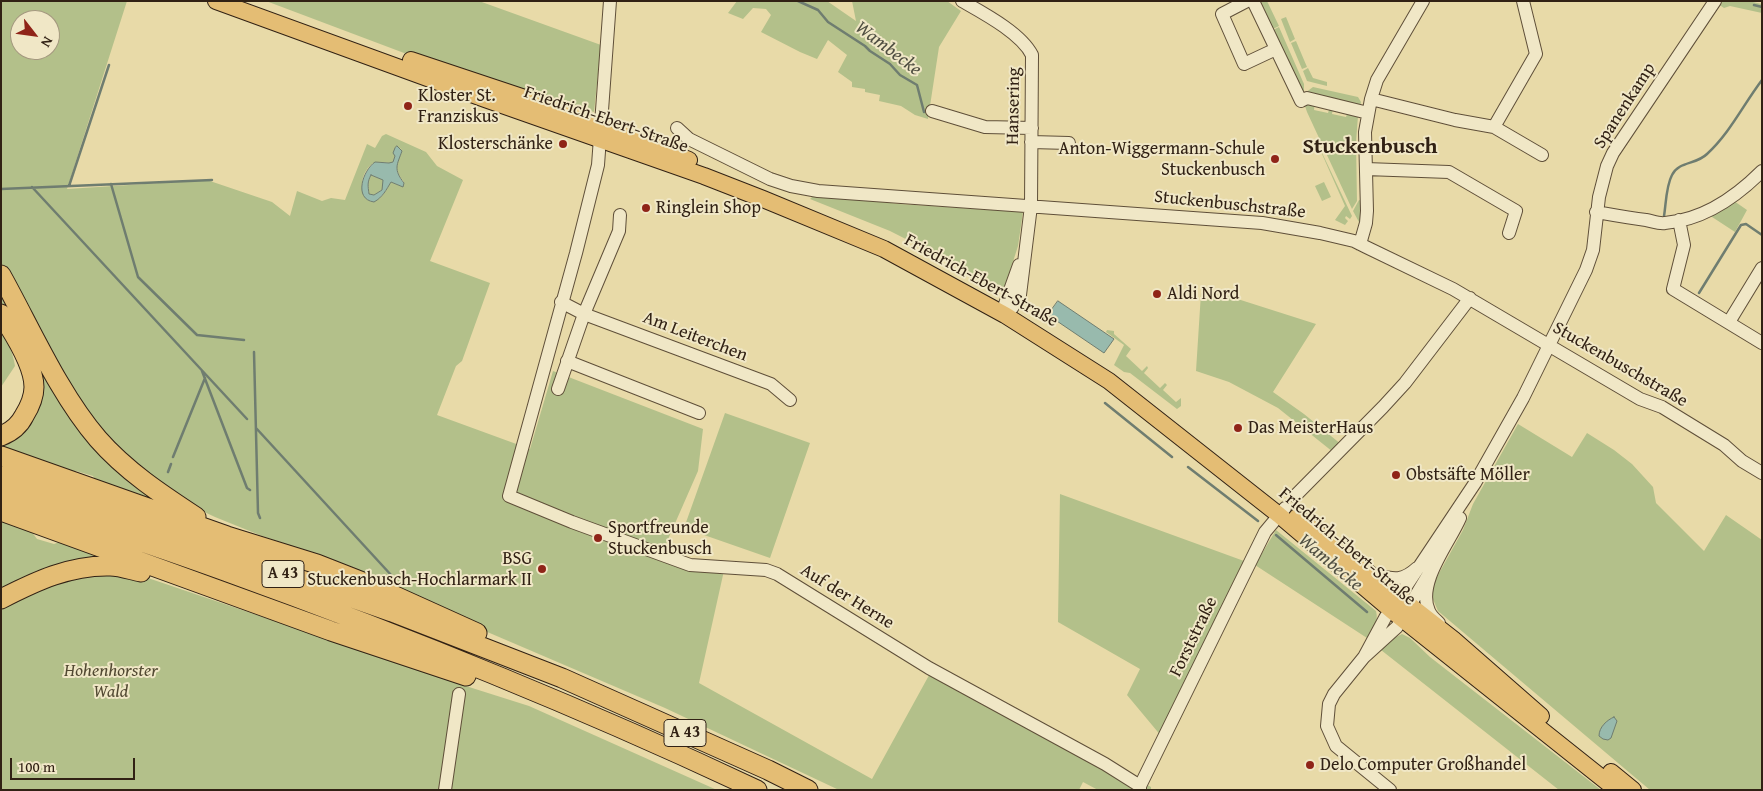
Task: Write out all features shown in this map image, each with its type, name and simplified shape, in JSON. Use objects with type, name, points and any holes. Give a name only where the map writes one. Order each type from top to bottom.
[{"type":"highway","points":[[1,275],[76,409],[99,439],[117,458],[157,492],[197,517],[250,538],[266,547]]},
{"type":"highway","points":[[1,314],[28,363],[34,388],[31,405],[22,421],[16,428],[1,436]]},
{"type":"highway","points":[[1,456],[227,536],[316,564],[373,586],[544,662],[562,678]]},
{"type":"highway","name":"A 43","points":[[1,476],[382,609],[562,678],[768,770],[808,790]]},
{"type":"highway","name":"A 43","points":[[1,494],[233,574],[409,640],[604,720],[757,790]]},
{"type":"highway","points":[[1,511],[331,631],[469,677],[551,710],[604,720]]},
{"type":"highway","points":[[1,599],[58,573],[112,566],[144,573],[200,590],[222,591]]},
{"type":"main road","name":"Friedrich-Ebert-Straße","points":[[216,1],[493,102],[671,152],[765,195],[921,258],[1007,309],[1286,506],[1368,574],[1400,608],[1453,639],[1522,700],[1633,790]]},
{"type":"main road","name":"Friedrich-Ebert-Straße","points":[[248,1],[422,64],[540,103],[601,132]]},
{"type":"main road","name":"Friedrich-Ebert-Straße","points":[[1286,506],[1400,608],[1617,790]]},
{"type":"street","points":[[561,302],[576,253],[598,164],[610,1]]},
{"type":"street","name":"Hansering","points":[[962,1],[997,23],[1028,46],[1032,54],[1031,206],[1025,247],[1007,309]]},
{"type":"street","points":[[1247,1],[1222,14],[1244,64],[1276,49]]},
{"type":"street","points":[[1253,1],[1302,101],[1307,98],[1368,113]]},
{"type":"street","points":[[1360,244],[1366,223],[1367,211],[1366,132],[1371,99],[1377,80],[1423,1]]},
{"type":"street","points":[[1494,127],[1536,54],[1523,1]]},
{"type":"street","name":"Spanenkamp","points":[[1390,790],[1336,746],[1327,726],[1329,704],[1334,694],[1400,608],[1429,564],[1523,398],[1576,292],[1591,257],[1596,232],[1596,212],[1603,180],[1613,153],[1715,1]]},
{"type":"street","points":[[1371,99],[1455,120],[1494,127],[1542,154]]},
{"type":"street","points":[[932,111],[984,127],[1032,128]]},
{"type":"street","name":"Stuckenbuschstraße","points":[[677,128],[698,144],[770,179],[791,186],[818,191],[1262,223],[1313,231],[1360,244],[1470,298],[1640,399],[1662,407],[1724,445],[1742,461],[1762,473]]},
{"type":"street","points":[[1031,142],[1069,143]]},
{"type":"street","points":[[1366,169],[1449,172],[1516,211],[1509,233]]},
{"type":"street","points":[[1596,212],[1664,224],[1705,212],[1721,204],[1746,186],[1762,171]]},
{"type":"street","points":[[558,389],[584,314],[619,231],[620,215]]},
{"type":"street","points":[[1679,220],[1684,245],[1674,289],[1762,343]]},
{"type":"street","points":[[1729,322],[1762,268]]},
{"type":"street","name":"Forststraße","points":[[1140,788],[1265,532],[1286,506],[1405,382],[1470,298]]},
{"type":"street","name":"Am Leiterchen","points":[[561,302],[584,314],[771,384],[790,400]]},
{"type":"street","name":"Auf der Herne","points":[[561,302],[509,496],[572,522],[690,564],[766,570],[777,574],[929,668],[1106,764],[1140,788]]},
{"type":"street","points":[[567,362],[699,414]]},
{"type":"street","name":"Spanenkamp","points":[[1368,574],[1397,579],[1408,576],[1429,564]]},
{"type":"street","name":"Spanenkamp","points":[[1429,564],[1427,598],[1429,611],[1453,639]]},
{"type":"street","points":[[445,790],[459,694]]},
{"type":"green space","points":[[1,1],[127,1],[67,189],[207,180],[272,202],[290,216],[297,191],[322,201],[331,198],[345,200],[367,144],[375,148],[382,136],[386,134],[426,152],[437,166],[463,180],[430,261],[490,283],[462,361],[456,366],[437,415],[530,449],[553,371],[703,429],[698,471],[662,553],[725,566],[699,683],[872,779],[933,668],[1151,787],[1151,790],[1098,790],[1083,782],[1079,790],[839,790],[665,708],[485,631],[431,604],[325,557],[262,536],[183,502],[124,460],[79,405],[1,267]],"holes":[[[400,148],[402,151],[397,167],[404,182],[403,187],[391,182],[379,199],[372,202],[367,199],[362,190],[362,184],[368,168],[377,162],[392,163],[395,159],[395,151]]]},
{"type":"green space","points":[[266,1],[479,1],[601,45],[594,112],[412,56]]},
{"type":"green space","points":[[737,1],[827,1],[856,21],[852,1],[947,1],[961,11],[939,47],[928,119],[915,115],[901,106],[879,101],[880,95],[865,92],[865,89],[852,87],[852,82],[838,72],[847,55],[828,40],[817,59],[761,32],[771,15],[766,9],[753,8],[743,19],[728,13]]},
{"type":"green space","points":[[1260,1],[1267,1],[1279,26],[1273,29]]},
{"type":"green space","points":[[1722,1],[1748,1],[1762,4],[1762,13],[1730,6],[1724,8],[1718,4]]},
{"type":"green space","points":[[1286,17],[1295,39],[1290,42],[1281,19]]},
{"type":"green space","points":[[1279,27],[1304,84],[1304,91],[1301,92],[1273,30]]},
{"type":"green space","points":[[1296,41],[1307,67],[1302,69],[1291,43]]},
{"type":"green space","points":[[1308,68],[1313,78],[1327,82],[1327,86],[1307,81],[1303,71]]},
{"type":"green space","points":[[1313,87],[1358,97],[1361,102],[1360,107],[1305,93]]},
{"type":"green space","points":[[1306,101],[1315,103],[1314,110],[1328,113],[1330,107],[1333,108],[1332,114],[1346,117],[1348,111],[1358,116],[1356,142],[1357,201],[1352,209],[1307,112]]},
{"type":"green space","points":[[1314,136],[1352,216],[1350,219],[1346,216],[1345,218],[1348,221],[1345,225],[1335,220],[1345,206]]},
{"type":"green space","points":[[371,175],[383,180],[383,189],[374,195],[369,194],[368,182]]},
{"type":"green space","points":[[1324,182],[1331,197],[1322,201],[1315,186]]},
{"type":"green space","points":[[815,194],[899,204],[1023,212],[1018,246],[1003,293],[951,262],[890,231],[810,199]]},
{"type":"green space","points":[[1359,200],[1362,201],[1360,224],[1353,211]]},
{"type":"green space","points":[[1734,201],[1747,210],[1735,232],[1709,215]]},
{"type":"green space","points":[[1,288],[50,379],[168,507],[98,485],[93,476],[76,471],[68,475],[1,452],[1,441],[36,400],[1,307]]},
{"type":"green space","points":[[1201,293],[1225,295],[1316,324],[1273,392],[1342,445],[1333,452],[1278,408],[1229,382],[1196,371]]},
{"type":"green space","points":[[1,322],[15,366],[1,387]]},
{"type":"green space","points":[[1107,330],[1114,331],[1114,334],[1131,349],[1126,356],[1142,371],[1147,366],[1148,368],[1144,373],[1160,388],[1165,383],[1167,385],[1163,390],[1176,402],[1181,398],[1181,406],[1177,409],[1130,373],[1124,372],[1114,365],[1124,345],[1106,332]]},
{"type":"green space","points":[[725,413],[810,443],[770,558],[684,528]]},
{"type":"green space","points":[[1518,424],[1572,457],[1587,433],[1614,450],[1632,464],[1653,487],[1656,503],[1704,551],[1726,515],[1762,540],[1762,790],[1650,790],[1438,611],[1432,597],[1433,584],[1463,530],[1473,504]]},
{"type":"green space","points":[[1060,494],[1255,565],[1167,743],[1127,695],[1140,669],[1058,622]]},
{"type":"green space","points":[[1,520],[31,531],[37,539],[54,544],[62,541],[112,562],[1,594]]},
{"type":"green space","points":[[1276,530],[1376,611],[1377,619],[1373,629],[1367,638],[1255,565]]},
{"type":"green space","name":"Hohenhorster Wald","points":[[89,572],[148,578],[529,706],[717,790],[1,790],[1,607],[45,585]]},
{"type":"green space","points":[[1402,634],[1410,638],[1430,657],[1601,790],[1559,790],[1381,650],[1392,639]]},
{"type":"shaded area","points":[[397,146],[402,151],[397,170],[404,183],[403,187],[391,182],[377,200],[374,202],[368,200],[362,190],[362,184],[367,171],[375,162],[393,162]],"holes":[[[371,175],[383,180],[382,190],[374,195],[369,194],[368,182]]]},
{"type":"shaded area","points":[[1058,301],[1114,339],[1104,353],[1048,315]]},
{"type":"shaded area","points":[[1614,717],[1617,721],[1611,738],[1608,740],[1603,739],[1599,736],[1600,730],[1606,722]]},
{"type":"waterway","name":"Wambecke","points":[[798,1],[818,10],[828,22],[865,46],[890,64],[900,75],[917,85],[924,112]]},
{"type":"waterway","points":[[1754,5],[1762,7]]},
{"type":"waterway","points":[[69,186],[109,65]]},
{"type":"waterway","points":[[1664,216],[1668,184],[1672,175],[1679,167],[1698,160],[1715,146],[1730,128],[1762,80]]},
{"type":"waterway","points":[[1,189],[212,180]]},
{"type":"waterway","points":[[111,184],[138,277],[197,335],[244,340]]},
{"type":"waterway","points":[[32,187],[247,419]]},
{"type":"waterway","points":[[1699,293],[1741,225],[1746,224],[1762,235]]},
{"type":"waterway","points":[[254,352],[258,513],[260,518]]},
{"type":"waterway","points":[[202,371],[247,488],[250,490]]},
{"type":"waterway","points":[[173,457],[205,378]]},
{"type":"waterway","name":"Wambecke","points":[[1105,403],[1172,457]]},
{"type":"waterway","points":[[256,428],[392,576]]},
{"type":"waterway","points":[[168,472],[171,464]]},
{"type":"waterway","name":"Wambecke","points":[[1188,467],[1258,521]]},
{"type":"waterway","name":"Wambecke","points":[[1276,535],[1367,612]]},
{"type":"place","name":"Kloster St. Franziskus","points":[[408,106]]},
{"type":"place","name":"Klosterschänke","points":[[563,144]]},
{"type":"place","name":"Anton-Wiggermann-Schule Stuckenbusch","points":[[1275,159]]},
{"type":"place","name":"Ringlein Shop","points":[[646,208]]},
{"type":"place","name":"Aldi Nord","points":[[1157,294]]},
{"type":"place","name":"Das MeisterHaus","points":[[1238,428]]},
{"type":"place","name":"Obstsäfte Möller","points":[[1396,475]]},
{"type":"place","name":"Sportfreunde Stuckenbusch","points":[[598,538]]},
{"type":"place","name":"BSG Stuckenbusch-Hochlarmark II","points":[[542,569]]},
{"type":"place","name":"Delo Computer Großhandel","points":[[1310,765]]},
{"type":"district","name":"Stuckenbusch","points":[[1370,147]]}]
